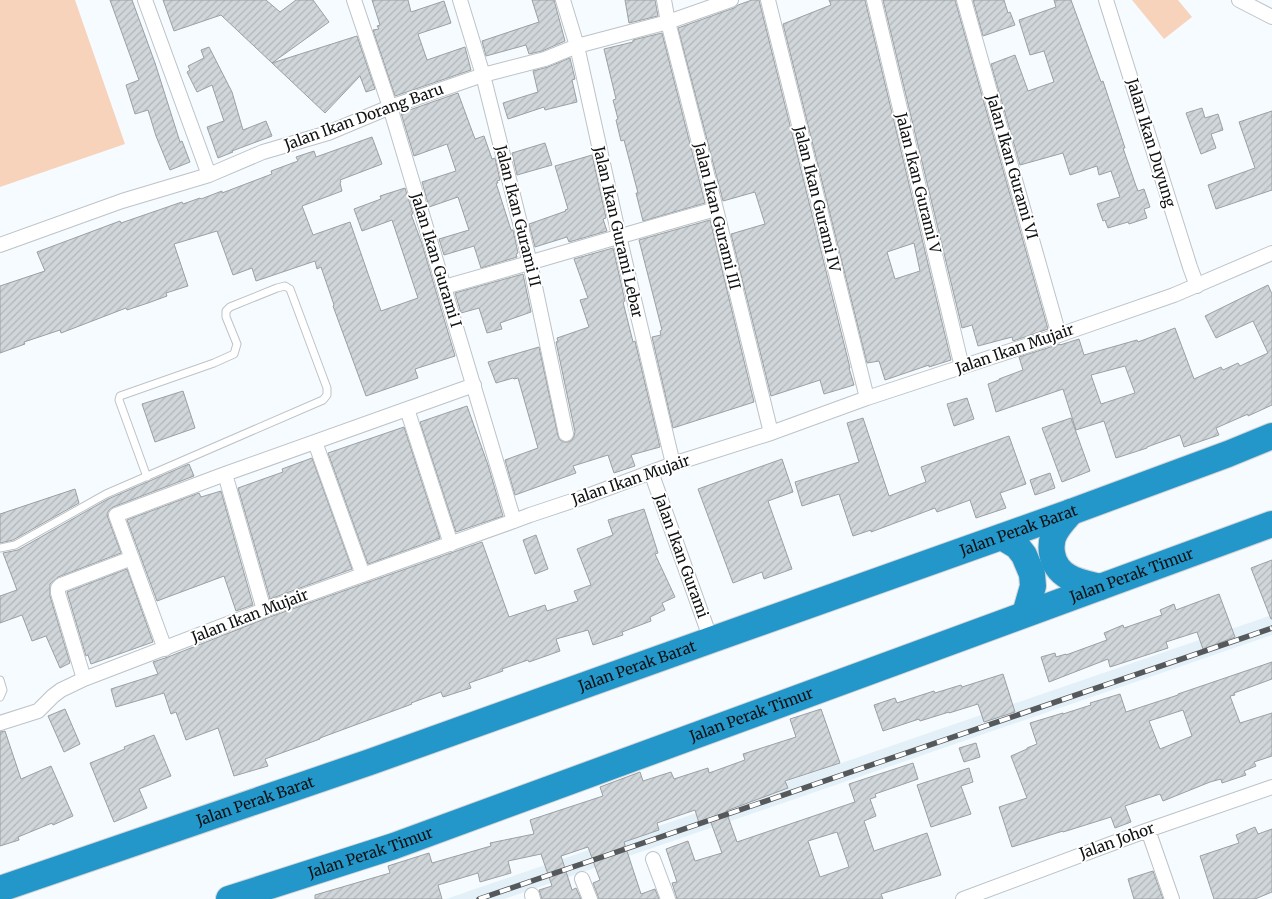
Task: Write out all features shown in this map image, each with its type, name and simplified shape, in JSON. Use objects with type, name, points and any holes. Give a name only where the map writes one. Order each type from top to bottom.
[{"type":"highway","name":"Jalan Perak Barat","points":[[0,889],[370,762],[1002,537],[1272,436]]},
{"type":"highway","points":[[1071,512],[1056,530],[1052,540],[1054,562],[1061,572],[1073,580],[1100,587]]},
{"type":"highway","name":"Jalan Perak Timur","points":[[229,899],[394,846],[1272,524]]},
{"type":"highway","points":[[1002,537],[1017,546],[1024,555],[1032,574],[1032,586],[1026,614]]},
{"type":"street","points":[[145,0],[209,175]]},
{"type":"street","name":"Jalan Ikan Gurami I","points":[[354,0],[390,107],[514,521]]},
{"type":"street","name":"Jalan Ikan Gurami II","points":[[460,0],[483,75],[530,263],[566,434]]},
{"type":"street","name":"Jalan Ikan Gurami Lebar","points":[[563,0],[577,46],[619,236],[673,464]]},
{"type":"street","name":"Jalan Ikan Gurami III","points":[[664,0],[771,433]]},
{"type":"street","name":"Jalan Ikan Dorang Baru","points":[[0,245],[122,201],[209,175],[263,152],[328,132],[390,107],[483,75],[545,59],[577,46],[668,22],[731,0]]},
{"type":"street","name":"Jalan Ikan Gurami IV","points":[[768,0],[867,398]]},
{"type":"street","name":"Jalan Ikan Gurami V","points":[[874,0],[962,367]]},
{"type":"street","name":"Jalan Ikan Gurami VI","points":[[964,0],[1059,335]]},
{"type":"street","name":"Jalan Ikan Duyung","points":[[1106,0],[1190,267],[1198,286]]},
{"type":"street","points":[[1239,0],[1272,17]]},
{"type":"street","points":[[444,287],[716,210]]},
{"type":"street","name":"Jalan Ikan Mujair","points":[[0,723],[38,711],[52,696],[84,679],[264,610],[673,464],[771,433],[867,398],[1059,335],[1198,286],[1272,253]]},
{"type":"street","points":[[165,649],[116,515],[474,385]]},
{"type":"street","points":[[407,409],[450,544]]},
{"type":"street","points":[[315,442],[363,575]]},
{"type":"street","name":"Jalan Ikan Gurami","points":[[651,472],[711,640]]},
{"type":"street","points":[[225,474],[264,610]]},
{"type":"street","points":[[84,679],[58,588],[61,585],[132,558]]},
{"type":"street","name":"Jalan Johor","points":[[963,899],[1148,830],[1272,787]]},
{"type":"street","points":[[1148,830],[1172,899]]},
{"type":"street","points":[[653,859],[668,899]]},
{"type":"street","points":[[582,879],[590,899]]},
{"type":"lane","points":[[0,548],[15,545],[106,494],[147,477],[323,400],[327,395],[327,388],[290,289],[285,286],[277,288],[230,307],[226,311],[226,318],[237,344],[234,354],[214,363],[120,396],[119,400],[147,477]]},
{"type":"lane","points":[[0,680],[3,690],[0,697]]},
{"type":"shaded area","points":[[0,0],[75,0],[125,144],[0,187]]},
{"type":"shaded area","points":[[1132,0],[1178,0],[1192,17],[1164,39]]},
{"type":"shaded area","points":[[1272,615],[1272,635],[504,899],[446,899]]},
{"type":"building","points":[[110,0],[132,0],[155,63],[180,142],[182,141],[190,162],[170,170],[148,110],[135,114],[126,85],[139,80]]},
{"type":"building","points":[[163,0],[266,0],[280,12],[296,0],[313,0],[329,22],[272,63],[221,15],[174,31]]},
{"type":"building","points":[[372,0],[408,0],[411,12],[444,1],[451,23],[418,34],[427,60],[465,47],[471,70],[395,96],[373,30],[379,29],[377,26],[380,25]]},
{"type":"building","points":[[532,0],[554,0],[565,41],[542,51],[529,54],[526,45],[486,56],[482,41],[539,22]]},
{"type":"building","points":[[625,0],[655,0],[658,16],[629,23]]},
{"type":"building","points":[[752,0],[759,0],[854,385],[824,394],[820,380],[771,396],[731,234],[765,224],[755,192],[723,201],[678,28]]},
{"type":"building","points":[[829,0],[865,0],[951,360],[929,367],[929,365],[885,380],[879,361],[867,363],[783,24],[831,5]],"holes":[[[914,243],[920,271],[895,279],[887,252]]]},
{"type":"building","points":[[883,0],[955,0],[1048,329],[1013,341],[1012,337],[978,346],[972,325],[962,328]]},
{"type":"building","points":[[973,0],[1004,0],[1008,13],[1010,12],[1015,25],[983,36]]},
{"type":"building","points":[[1054,0],[1071,0],[1101,82],[1103,81],[1136,186],[1138,191],[1144,189],[1150,207],[1144,209],[1147,218],[1108,228],[1105,220],[1103,221],[1097,204],[1120,197],[1111,171],[1099,175],[1097,166],[1070,175],[1063,153],[1020,165],[991,64],[1015,55],[1028,91],[1054,82],[1044,51],[1030,55],[1019,20],[1056,7]]},
{"type":"building","points":[[662,33],[705,203],[643,221],[636,193],[638,193],[624,140],[621,141],[616,120],[618,119],[613,100],[616,99],[604,49]]},
{"type":"building","points":[[357,36],[375,89],[366,92],[360,76],[325,113],[272,63]]},
{"type":"building","points":[[209,47],[232,92],[243,130],[266,121],[272,136],[218,158],[207,127],[224,121],[212,85],[197,92],[187,72],[190,70],[188,66],[204,58],[201,50]]},
{"type":"building","points":[[570,58],[575,79],[572,80],[577,102],[545,110],[544,107],[508,119],[503,103],[538,92],[533,71]]},
{"type":"building","points":[[458,93],[475,139],[484,136],[492,159],[495,158],[500,180],[496,183],[511,230],[513,230],[518,253],[516,254],[517,257],[481,268],[474,246],[444,255],[439,239],[469,230],[458,197],[429,207],[422,182],[456,171],[447,144],[414,156],[401,113]]},
{"type":"building","points":[[1202,108],[1205,118],[1218,114],[1223,130],[1211,134],[1216,148],[1201,154],[1186,113]]},
{"type":"building","points":[[1272,111],[1272,190],[1216,209],[1208,185],[1255,168],[1239,122]]},
{"type":"building","points":[[372,137],[382,164],[340,180],[342,191],[302,206],[313,235],[350,222],[381,311],[418,298],[392,220],[362,231],[354,209],[381,199],[380,196],[405,188],[413,214],[411,214],[422,244],[455,356],[415,369],[418,378],[366,396],[333,306],[321,267],[317,269],[315,261],[256,281],[252,268],[233,275],[217,231],[174,244],[188,286],[166,293],[167,296],[148,303],[127,310],[126,308],[61,333],[60,330],[24,342],[25,344],[0,353],[0,286],[45,271],[37,252],[120,221],[121,223],[182,202],[183,204],[222,191],[222,193],[272,174],[271,171],[298,161],[296,157],[314,151],[316,157]]},
{"type":"building","points":[[545,143],[552,165],[517,175],[512,153]]},
{"type":"building","points":[[592,155],[606,218],[603,219],[607,231],[569,242],[567,237],[535,247],[529,224],[568,209],[555,166]]},
{"type":"building","points":[[710,220],[754,402],[673,428],[652,337],[661,335],[660,331],[662,330],[639,240]]},
{"type":"building","points":[[613,248],[625,301],[623,302],[633,342],[635,341],[660,447],[631,455],[635,466],[614,473],[608,455],[573,466],[576,473],[515,495],[505,460],[538,448],[518,378],[496,383],[488,362],[539,347],[558,436],[564,442],[572,440],[575,432],[556,342],[558,341],[557,338],[589,327],[580,300],[588,298],[574,259]]},
{"type":"building","points":[[523,274],[531,312],[500,323],[502,329],[487,333],[479,308],[461,313],[455,293]]},
{"type":"building","points":[[1268,285],[1272,294],[1272,405],[1216,428],[1219,435],[1184,447],[1180,435],[1116,458],[1104,421],[1076,430],[1063,389],[996,412],[988,384],[1023,370],[1019,357],[1079,339],[1084,355],[1137,340],[1138,342],[1175,328],[1194,379],[1221,367],[1223,370],[1238,363],[1240,366],[1268,353],[1253,321],[1216,338],[1205,316]],"holes":[[[1125,366],[1135,393],[1101,404],[1091,375]]]},
{"type":"building","points":[[183,391],[195,428],[155,442],[142,404]]},
{"type":"building","points":[[967,398],[974,419],[954,426],[947,404]]},
{"type":"building","points":[[467,406],[488,465],[503,516],[456,532],[420,422]]},
{"type":"building","points":[[863,418],[889,496],[926,482],[921,467],[1009,436],[1026,484],[1000,493],[1006,508],[976,518],[970,500],[937,512],[935,508],[871,532],[871,530],[853,536],[839,494],[802,506],[795,482],[859,462],[847,423]]},
{"type":"building","points":[[1071,418],[1090,471],[1062,482],[1042,428]]},
{"type":"building","points":[[404,427],[440,538],[368,564],[328,453]]},
{"type":"building","points":[[312,458],[352,569],[270,599],[238,488],[283,472],[282,469]]},
{"type":"building","points":[[782,459],[793,492],[768,501],[792,569],[764,579],[762,572],[733,583],[698,489]]},
{"type":"building","points":[[189,464],[194,476],[109,510],[108,518],[121,553],[58,577],[50,584],[50,596],[70,663],[60,668],[46,636],[32,641],[22,615],[0,623],[0,596],[17,590],[3,553],[18,550],[108,499]]},
{"type":"building","points":[[1050,473],[1055,488],[1035,495],[1030,480]]},
{"type":"building","points":[[75,489],[79,503],[13,540],[0,543],[0,514]]},
{"type":"building","points":[[221,491],[253,605],[236,611],[224,576],[157,601],[127,520],[199,493],[201,497]]},
{"type":"building","points":[[644,509],[658,553],[655,554],[675,597],[662,603],[665,610],[650,617],[651,621],[622,632],[623,635],[593,645],[588,630],[556,639],[560,651],[502,669],[503,671],[469,683],[471,688],[443,697],[441,692],[411,703],[265,759],[268,766],[234,776],[218,728],[186,740],[176,712],[171,714],[164,693],[116,707],[111,689],[158,674],[153,662],[267,618],[482,542],[509,617],[545,605],[547,611],[578,601],[574,591],[591,585],[577,549],[613,535],[608,520]]},
{"type":"building","points":[[536,535],[548,569],[535,574],[523,540]]},
{"type":"building","points":[[1272,560],[1272,619],[1271,619],[1251,568]]},
{"type":"building","points":[[127,569],[153,642],[91,664],[88,655],[86,656],[67,592]]},
{"type":"building","points":[[1219,594],[1235,637],[1203,649],[1197,632],[1166,642],[1168,648],[1110,667],[1108,659],[1049,682],[1041,657],[1055,653],[1056,657],[1066,655],[1107,640],[1104,633],[1123,625],[1124,628],[1162,615],[1160,610],[1174,604],[1176,610]]},
{"type":"building","points":[[1272,662],[1272,679],[1230,696],[1240,723],[1272,713],[1272,756],[1254,762],[1256,766],[1244,771],[1246,775],[1222,783],[1221,779],[1210,782],[1163,801],[1160,794],[1125,806],[1131,822],[1115,828],[1111,817],[1012,847],[999,807],[1027,798],[1011,756],[1037,744],[1030,723],[1091,705],[1090,703],[1120,694],[1126,712]],"holes":[[[1183,710],[1192,736],[1160,749],[1149,721]]]},
{"type":"building","points":[[1003,674],[1015,712],[984,722],[978,704],[920,721],[919,719],[883,731],[874,705],[895,698],[897,703],[934,691],[935,693],[961,685],[962,687]]},
{"type":"building","points":[[65,709],[80,744],[64,752],[48,716]]},
{"type":"building","points":[[821,709],[840,763],[785,781],[788,788],[726,811],[737,842],[855,802],[849,784],[913,763],[918,779],[875,794],[876,797],[870,799],[876,816],[864,821],[874,851],[927,833],[941,875],[881,894],[883,899],[677,899],[672,883],[677,882],[666,849],[688,841],[695,861],[722,853],[710,820],[699,823],[695,810],[657,823],[659,830],[624,842],[641,894],[655,889],[659,899],[599,899],[593,883],[600,880],[588,847],[561,856],[572,890],[576,888],[581,899],[542,899],[539,890],[552,886],[541,854],[508,861],[511,873],[480,882],[478,873],[438,885],[442,899],[315,899],[315,895],[390,873],[388,866],[429,853],[432,863],[491,846],[490,843],[534,834],[530,820],[603,796],[600,787],[640,772],[643,781],[671,772],[674,779],[708,768],[709,773],[745,760],[743,754],[796,737],[790,719]],"holes":[[[837,832],[849,867],[820,877],[808,841]]]},
{"type":"building","points":[[5,731],[21,779],[51,766],[73,816],[18,837],[19,840],[0,846],[0,732]]},
{"type":"building","points":[[154,735],[171,776],[139,789],[147,808],[114,822],[90,763]]},
{"type":"building","points":[[976,743],[980,757],[964,762],[959,748]]},
{"type":"building","points":[[969,768],[973,782],[961,786],[971,814],[931,827],[917,785]]},
{"type":"building","points":[[1255,827],[1258,834],[1272,829],[1272,892],[1255,899],[1214,899],[1200,856],[1239,843],[1236,835]]},
{"type":"building","points":[[1153,871],[1163,899],[1134,899],[1128,879]]},
{"type":"railway","points":[[479,899],[1272,628]]}]
